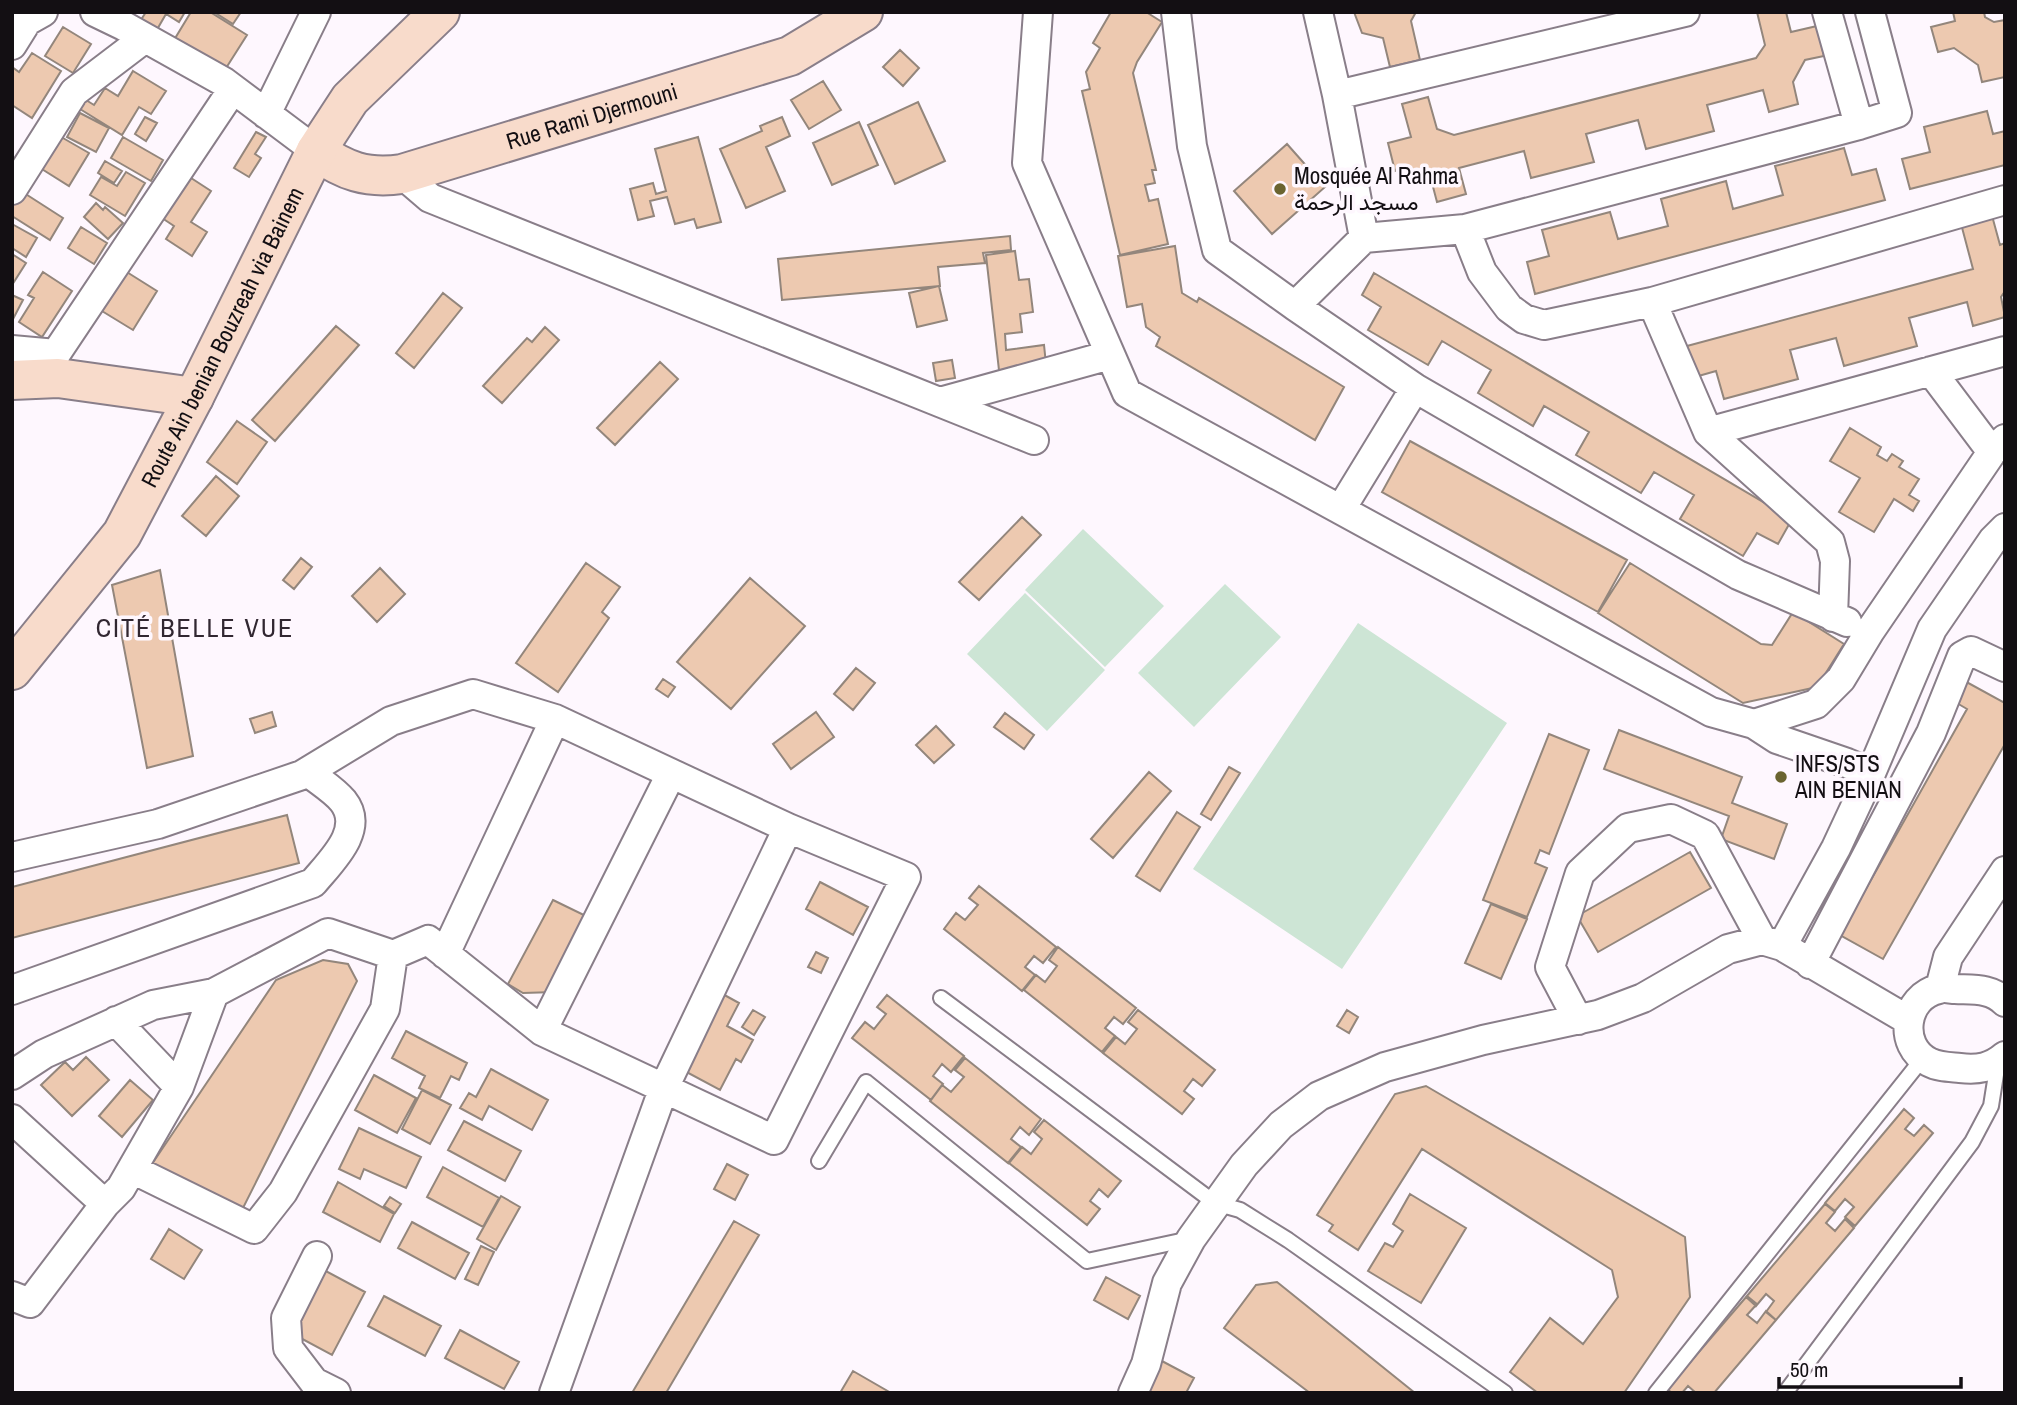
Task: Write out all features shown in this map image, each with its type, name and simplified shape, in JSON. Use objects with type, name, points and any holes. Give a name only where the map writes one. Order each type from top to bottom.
[{"type":"main road","name":"Route Ain benian Bouzreah via Bainem","points":[[12,670],[122,534],[194,397],[316,151],[349,99],[440,12]]},
{"type":"main road","name":"Rue Rami Djermouni","points":[[316,151],[338,166],[361,174],[402,174],[790,56],[863,12]]},
{"type":"main road","points":[[36,371],[58,378],[194,397]]},
{"type":"street","points":[[95,12],[233,89],[316,151]]},
{"type":"street","points":[[266,114],[316,12]]},
{"type":"street","points":[[1038,12],[1027,163],[1127,393],[1710,712],[1754,724],[1777,739],[1871,773]]},
{"type":"street","points":[[1176,12],[1192,146],[1217,250],[1415,388],[1738,575],[1870,631]]},
{"type":"street","points":[[1318,12],[1364,238]]},
{"type":"street","points":[[1337,95],[1685,12]]},
{"type":"street","points":[[1827,12],[1859,125]]},
{"type":"street","points":[[1295,306],[1364,238],[1465,229],[1897,113],[1870,12]]},
{"type":"street","points":[[12,45],[28,15]]},
{"type":"street","points":[[12,190],[74,92],[145,38]]},
{"type":"street","points":[[12,350],[36,371],[233,89]]},
{"type":"street","points":[[402,174],[430,198],[1034,440]]},
{"type":"street","points":[[1465,229],[1482,272],[1509,308],[1524,319],[1544,325],[1652,302],[2005,200]]},
{"type":"street","points":[[1652,302],[1707,432],[1830,542],[1835,561],[1833,617]]},
{"type":"street","points":[[1707,432],[2005,351]]},
{"type":"street","points":[[940,402],[1110,355]]},
{"type":"street","points":[[1754,724],[1816,704],[1841,679],[1870,631],[1998,445],[1931,371]]},
{"type":"street","points":[[1341,509],[1415,388]]},
{"type":"street","points":[[1133,1393],[1146,1364],[1167,1283],[1191,1239],[1244,1165],[1281,1125],[1319,1096],[1385,1067],[1483,1040],[1578,1020],[1643,998],[1728,949],[1772,943],[1836,848],[1932,629],[1993,540],[2005,528]]},
{"type":"street","points":[[1810,964],[1931,733],[1962,656],[1971,651],[2005,667]]},
{"type":"street","points":[[12,857],[158,824],[309,772],[391,722],[473,694],[555,719],[788,828],[906,877],[774,1140],[532,1026],[428,940],[393,955],[328,933],[214,993],[153,1005],[44,1054],[12,1075]]},
{"type":"street","points":[[445,954],[555,719]]},
{"type":"street","points":[[12,990],[313,883],[346,842],[351,818],[343,802],[309,772]]},
{"type":"street","points":[[542,1031],[671,774]]},
{"type":"street","points":[[1578,1020],[1550,967],[1580,873],[1628,828],[1671,820],[1704,835],[1772,943],[1908,1020]]},
{"type":"street","points":[[554,1393],[663,1090],[788,828]]},
{"type":"street","points":[[1940,988],[1948,957],[2005,871]]},
{"type":"street","points":[[132,1169],[254,1229],[283,1192],[385,1009],[393,955]]},
{"type":"street","points":[[2002,1059],[1975,1069],[1937,1065],[1923,1058],[1910,1041],[1908,1020],[1914,1005],[1925,994],[1940,988],[1985,990],[2005,1002]]},
{"type":"street","points":[[12,1296],[30,1303],[121,1188],[179,1087],[214,993]]},
{"type":"street","points":[[116,1021],[179,1087]]},
{"type":"street","points":[[12,1119],[106,1204]]},
{"type":"street","points":[[317,1256],[286,1318],[288,1348],[314,1382],[336,1393]]},
{"type":"lane","points":[[942,998],[1215,1203],[1240,1210],[1288,1240],[1505,1393]]},
{"type":"lane","points":[[1656,1393],[1923,1058]]},
{"type":"lane","points":[[1785,1393],[1972,1142],[1991,1106],[2002,1059]]},
{"type":"lane","points":[[819,1161],[866,1082],[1087,1261],[1191,1239]]},
{"type":"green space","points":[[1083,529],[1164,606],[1105,667],[1025,590]]},
{"type":"green space","points":[[1225,584],[1281,637],[1194,727],[1138,673]]},
{"type":"green space","points":[[1025,593],[1105,670],[1047,731],[967,654]]},
{"type":"green space","points":[[1358,623],[1507,723],[1342,969],[1193,869]]},
{"type":"building","points":[[146,12],[185,12],[179,22],[166,14],[155,33],[139,23]]},
{"type":"building","points":[[191,12],[210,12],[247,35],[221,76],[171,45]]},
{"type":"building","points":[[214,12],[241,12],[233,24]]},
{"type":"building","points":[[1111,12],[1146,12],[1162,22],[1133,73],[1156,170],[1152,170],[1155,183],[1145,185],[1149,201],[1158,199],[1168,244],[1120,255],[1082,91],[1090,89],[1086,72],[1100,48],[1093,43]]},
{"type":"building","points":[[1354,12],[1416,12],[1411,21],[1420,60],[1390,67],[1383,38],[1362,33]]},
{"type":"building","points":[[1757,12],[1786,12],[1791,32],[1817,26],[1824,56],[1805,60],[1793,82],[1798,104],[1769,112],[1763,90],[1707,105],[1714,131],[1646,149],[1638,120],[1586,134],[1594,162],[1531,178],[1524,151],[1459,168],[1466,194],[1437,202],[1432,183],[1410,167],[1395,171],[1388,143],[1411,137],[1402,104],[1428,97],[1437,129],[1454,135],[1756,58],[1765,45]]},
{"type":"building","points":[[1953,12],[1984,12],[1985,17],[1994,22],[2005,20],[2005,77],[1982,82],[1978,65],[1954,48],[1938,52],[1931,27],[1955,21]]},
{"type":"building","points":[[63,27],[91,44],[73,73],[45,56]]},
{"type":"building","points":[[900,50],[919,68],[903,86],[883,67]]},
{"type":"building","points":[[32,53],[61,71],[32,118],[12,105],[12,67],[19,72]]},
{"type":"building","points":[[133,71],[166,91],[151,114],[139,107],[122,135],[80,109],[86,100],[94,105],[105,88],[118,96]]},
{"type":"building","points":[[823,81],[841,110],[809,129],[791,100]]},
{"type":"building","points":[[918,102],[945,161],[895,184],[868,125]]},
{"type":"building","points":[[1987,111],[1993,134],[2005,131],[2005,165],[1910,189],[1902,159],[1930,152],[1924,127]]},
{"type":"building","points":[[80,113],[109,128],[96,152],[67,137]]},
{"type":"building","points":[[145,117],[157,123],[146,141],[135,134]]},
{"type":"building","points":[[782,117],[790,136],[766,147],[785,191],[746,208],[720,149],[762,131],[760,126]]},
{"type":"building","points":[[859,122],[878,165],[832,185],[813,143]]},
{"type":"building","points":[[256,132],[266,137],[255,154],[261,158],[249,177],[234,168]]},
{"type":"building","points":[[56,134],[89,153],[69,186],[37,166]]},
{"type":"building","points":[[123,137],[163,160],[151,181],[111,158]]},
{"type":"building","points":[[698,137],[721,222],[697,228],[694,219],[675,224],[667,197],[650,201],[654,216],[638,220],[630,189],[653,183],[656,194],[666,191],[655,149]]},
{"type":"building","name":"Mosquée Al Rahma مسجد الرحمة","points":[[1287,144],[1325,187],[1272,234],[1234,191]]},
{"type":"building","points":[[1844,148],[1852,175],[1876,169],[1885,200],[1535,294],[1527,262],[1549,256],[1542,230],[1610,212],[1618,239],[1668,226],[1661,199],[1726,181],[1733,209],[1783,195],[1775,166]]},
{"type":"building","points":[[105,161],[122,171],[114,183],[98,173]]},
{"type":"building","points":[[126,172],[145,183],[125,216],[90,195],[101,177],[117,186]]},
{"type":"building","points":[[188,176],[211,191],[191,222],[207,232],[192,256],[166,239],[174,226],[162,218]]},
{"type":"building","points":[[21,191],[63,218],[50,240],[12,216],[12,204]]},
{"type":"building","points":[[96,203],[103,210],[105,207],[123,223],[108,239],[84,217]]},
{"type":"building","points":[[1991,212],[2000,245],[2005,243],[2005,291],[2001,297],[2005,317],[1973,326],[1967,302],[1909,318],[1917,346],[1844,366],[1836,338],[1790,350],[1798,379],[1724,399],[1716,371],[1695,377],[1687,346],[1973,269],[1960,220]]},
{"type":"building","points":[[12,224],[37,238],[26,257],[12,248]]},
{"type":"building","points":[[81,227],[107,243],[94,264],[68,248]]},
{"type":"building","points":[[1010,236],[1011,250],[983,253],[985,263],[938,267],[940,286],[782,300],[778,259]]},
{"type":"building","points":[[1175,246],[1182,293],[1197,302],[1199,298],[1344,387],[1315,440],[1156,346],[1160,337],[1146,327],[1142,304],[1127,307],[1118,256]]},
{"type":"building","points":[[1015,251],[1019,280],[1029,279],[1033,312],[1020,314],[1022,332],[1005,334],[1006,350],[1044,345],[1048,383],[1001,388],[986,255]]},
{"type":"building","points":[[12,254],[26,263],[12,285]]},
{"type":"building","points":[[122,269],[157,291],[133,330],[97,308]]},
{"type":"building","points":[[43,272],[72,291],[42,337],[19,322],[34,298],[28,295]]},
{"type":"building","points":[[1374,273],[1792,519],[1778,544],[1757,533],[1743,556],[1680,519],[1694,495],[1654,472],[1641,493],[1576,455],[1589,432],[1544,406],[1533,426],[1478,393],[1491,370],[1442,341],[1428,365],[1368,330],[1381,307],[1362,295]]},
{"type":"building","points":[[939,286],[947,320],[917,327],[909,293]]},
{"type":"building","points":[[443,293],[462,308],[414,368],[396,353]]},
{"type":"building","points":[[12,295],[23,300],[13,319],[12,318]]},
{"type":"building","points":[[336,326],[359,345],[275,441],[252,420]]},
{"type":"building","points":[[545,327],[559,340],[502,403],[483,386],[527,338],[532,342]]},
{"type":"building","points":[[952,360],[955,378],[936,381],[933,363]]},
{"type":"building","points":[[660,362],[678,379],[615,445],[597,428]]},
{"type":"building","points":[[237,421],[267,442],[237,484],[207,462]]},
{"type":"building","points":[[1850,428],[1881,447],[1877,455],[1887,461],[1892,454],[1903,461],[1899,467],[1919,479],[1909,495],[1919,501],[1913,511],[1894,499],[1874,532],[1839,512],[1860,478],[1830,461]]},
{"type":"building","points":[[1410,441],[1627,560],[1598,612],[1382,492]]},
{"type":"building","points":[[216,476],[239,496],[206,536],[182,516]]},
{"type":"building","points":[[1022,517],[1041,535],[979,600],[959,582]]},
{"type":"building","points":[[301,558],[312,567],[294,589],[283,580]]},
{"type":"building","points":[[586,563],[620,587],[602,612],[609,618],[558,692],[516,663]]},
{"type":"building","points":[[1630,563],[1761,644],[1772,645],[1793,612],[1844,644],[1817,687],[1743,703],[1598,613]]},
{"type":"building","points":[[380,568],[405,594],[377,622],[352,596]]},
{"type":"building","points":[[160,570],[193,756],[147,768],[112,585]]},
{"type":"building","points":[[750,578],[805,626],[731,709],[677,662]]},
{"type":"building","points":[[856,668],[875,683],[853,710],[834,694]]},
{"type":"building","points":[[663,679],[675,687],[668,697],[656,689]]},
{"type":"building","points":[[1961,679],[2005,703],[2005,744],[1883,959],[1840,935],[1967,709],[1950,699]]},
{"type":"building","points":[[272,712],[276,726],[255,733],[250,719]]},
{"type":"building","points":[[816,712],[834,737],[791,769],[773,744]]},
{"type":"building","points":[[1005,713],[1034,735],[1024,749],[994,727]]},
{"type":"building","points":[[936,726],[954,745],[934,763],[916,745]]},
{"type":"building","points":[[1619,730],[1742,777],[1732,803],[1787,824],[1774,859],[1721,839],[1729,816],[1604,769]]},
{"type":"building","points":[[1549,734],[1589,750],[1549,854],[1540,850],[1535,863],[1547,868],[1527,917],[1483,900]]},
{"type":"building","points":[[1229,767],[1240,773],[1211,820],[1201,814]]},
{"type":"building","points":[[1149,772],[1171,791],[1113,858],[1091,839]]},
{"type":"building","points":[[1177,812],[1200,827],[1160,891],[1136,876]]},
{"type":"building","points":[[287,815],[299,863],[12,938],[12,887]]},
{"type":"building","points":[[1690,852],[1711,888],[1598,952],[1577,916]]},
{"type":"building","points":[[820,882],[868,907],[853,935],[806,909]]},
{"type":"building","points":[[979,886],[1056,947],[1043,963],[1034,956],[1025,967],[1035,975],[1022,991],[944,929],[956,913],[965,920],[978,905],[969,898]]},
{"type":"building","points":[[553,900],[590,918],[555,992],[523,993],[508,984]]},
{"type":"building","points":[[1491,904],[1527,919],[1501,979],[1465,963]]},
{"type":"building","points":[[1058,947],[1136,1008],[1123,1024],[1114,1017],[1105,1028],[1115,1036],[1102,1052],[1024,990],[1036,975],[1045,982],[1057,966],[1049,960]]},
{"type":"building","points":[[816,952],[828,958],[821,973],[808,967]]},
{"type":"building","points":[[323,960],[348,964],[357,981],[243,1208],[152,1164],[276,980]]},
{"type":"building","points":[[719,992],[739,1003],[727,1026],[753,1040],[741,1062],[736,1059],[720,1090],[679,1068]]},
{"type":"building","points":[[887,995],[964,1056],[951,1072],[942,1064],[933,1076],[943,1084],[931,1100],[852,1038],[865,1022],[874,1029],[886,1014],[877,1007]]},
{"type":"building","points":[[753,1010],[765,1017],[754,1035],[742,1027]]},
{"type":"building","points":[[1138,1010],[1215,1070],[1202,1086],[1193,1079],[1184,1091],[1194,1099],[1182,1114],[1103,1053],[1116,1037],[1125,1044],[1137,1029],[1128,1022]]},
{"type":"building","points":[[1347,1010],[1358,1017],[1349,1033],[1337,1026]]},
{"type":"building","points":[[406,1031],[467,1063],[459,1080],[451,1076],[440,1098],[419,1088],[425,1076],[392,1058]]},
{"type":"building","points":[[86,1057],[109,1080],[72,1116],[41,1085],[65,1062],[73,1070]]},
{"type":"building","points":[[965,1058],[1041,1119],[1029,1135],[1020,1127],[1011,1139],[1021,1147],[1008,1163],[930,1101],[942,1085],[951,1092],[964,1077],[955,1070]]},
{"type":"building","points":[[491,1069],[548,1100],[532,1130],[489,1106],[482,1120],[460,1108],[469,1093],[476,1097]]},
{"type":"building","points":[[374,1075],[416,1098],[397,1133],[355,1110]]},
{"type":"building","points":[[130,1080],[153,1100],[122,1137],[99,1116]]},
{"type":"building","points":[[1426,1086],[1685,1237],[1690,1297],[1624,1393],[1538,1393],[1510,1372],[1550,1318],[1583,1344],[1618,1297],[1612,1270],[1422,1149],[1358,1250],[1329,1231],[1333,1225],[1317,1215],[1395,1094]]},
{"type":"building","points":[[422,1090],[451,1105],[430,1144],[402,1129]]},
{"type":"building","points":[[1904,1109],[1914,1118],[1905,1129],[1914,1136],[1924,1125],[1933,1133],[1855,1226],[1845,1217],[1854,1207],[1845,1199],[1835,1211],[1825,1203]]},
{"type":"building","points":[[1044,1120],[1121,1181],[1108,1197],[1099,1189],[1090,1201],[1100,1209],[1087,1225],[1009,1163],[1022,1147],[1031,1154],[1042,1139],[1034,1132]]},
{"type":"building","points":[[464,1121],[521,1151],[505,1181],[448,1150]]},
{"type":"building","points":[[359,1128],[421,1157],[406,1188],[364,1169],[360,1179],[339,1169]]},
{"type":"building","points":[[727,1164],[748,1175],[735,1200],[714,1189]]},
{"type":"building","points":[[443,1167],[499,1198],[483,1227],[427,1197]]},
{"type":"building","points":[[338,1182],[394,1214],[380,1242],[323,1212]]},
{"type":"building","points":[[1410,1194],[1466,1228],[1421,1303],[1368,1271],[1385,1243],[1393,1247],[1403,1231],[1393,1224]]},
{"type":"building","points":[[501,1196],[520,1207],[496,1250],[477,1239]]},
{"type":"building","points":[[390,1197],[401,1204],[395,1213],[384,1206]]},
{"type":"building","points":[[1825,1204],[1835,1212],[1826,1223],[1835,1231],[1845,1219],[1854,1228],[1776,1320],[1766,1312],[1774,1301],[1766,1294],[1756,1306],[1746,1297]]},
{"type":"building","points":[[734,1221],[759,1235],[666,1393],[632,1393]]},
{"type":"building","points":[[412,1222],[469,1253],[455,1279],[398,1248]]},
{"type":"building","points":[[169,1229],[202,1250],[184,1279],[151,1259]]},
{"type":"building","points":[[481,1246],[494,1252],[478,1285],[465,1279]]},
{"type":"building","points":[[324,1270],[365,1292],[332,1355],[293,1334]]},
{"type":"building","points":[[1106,1277],[1140,1296],[1128,1319],[1094,1300]]},
{"type":"building","points":[[1277,1282],[1415,1393],[1310,1393],[1224,1328],[1256,1285]]},
{"type":"building","points":[[384,1296],[441,1326],[425,1356],[368,1326]]},
{"type":"building","points":[[1747,1296],[1757,1304],[1747,1315],[1757,1323],[1766,1311],[1776,1320],[1714,1393],[1696,1393],[1688,1386],[1682,1393],[1672,1393],[1667,1389]]},
{"type":"building","points":[[460,1330],[519,1362],[504,1389],[445,1358]]},
{"type":"building","points":[[1160,1360],[1194,1378],[1186,1393],[1142,1393]]},
{"type":"building","points":[[853,1371],[891,1393],[840,1393]]},
{"type":"place","name":"Mosquée Al Rahma مسجد الرحمة","points":[[1280,189]]},
{"type":"place","name":"INFS/STS AIN BENIAN","points":[[1781,777]]},
{"type":"district","name":"CITÉ BELLE VUE","points":[[195,628]]}]
